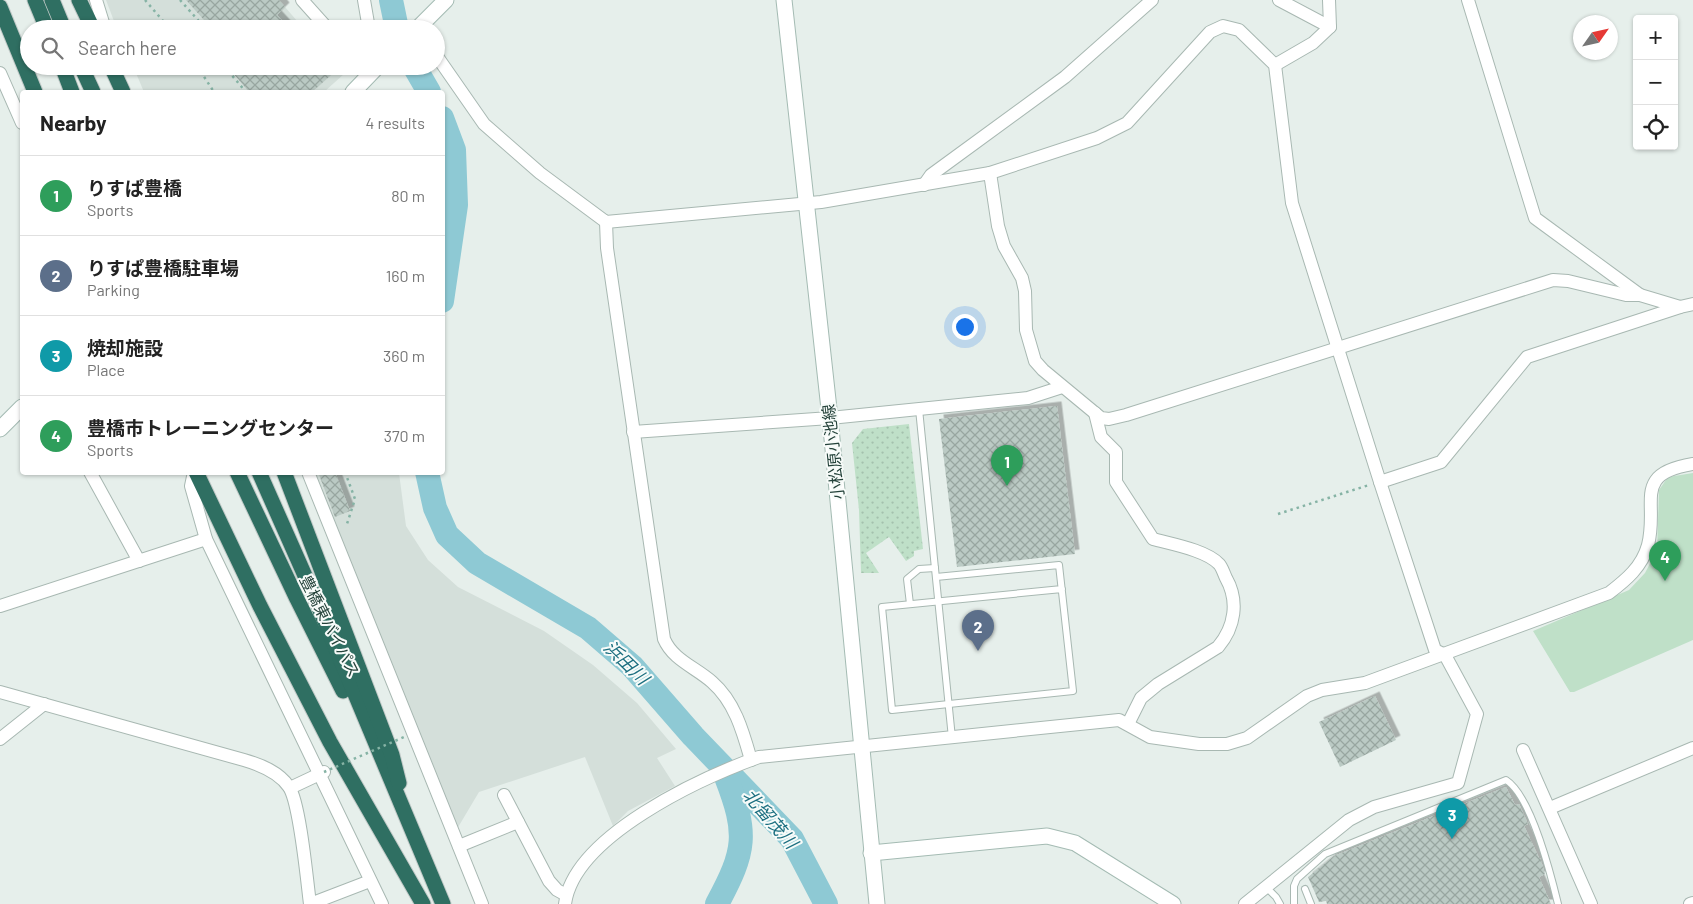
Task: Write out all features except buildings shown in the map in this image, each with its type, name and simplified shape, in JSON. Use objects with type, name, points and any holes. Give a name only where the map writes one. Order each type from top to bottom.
[{"type":"highway","points":[[35,0],[43,20]]},
{"type":"highway","points":[[52,0],[60,20]]},
{"type":"highway","points":[[78,0],[88,20]]},
{"type":"highway","points":[[0,8],[20,56]]},
{"type":"highway","points":[[28,75],[34,90]]},
{"type":"highway","points":[[65,75],[71,90]]},
{"type":"highway","points":[[85,75],[92,90]]},
{"type":"highway","points":[[115,75],[121,90]]},
{"type":"highway","points":[[196,475],[260,606],[330,742],[423,904]]},
{"type":"highway","name":"豊橋東バイパス","points":[[239,475],[297,600],[395,793]]},
{"type":"highway","name":"豊橋東バイパス","points":[[260,475],[314,596],[443,904]]},
{"type":"highway","points":[[285,475],[392,755],[411,830]]},
{"type":"main road","points":[[425,20],[446,0]]},
{"type":"main road","name":"小松原小池線","points":[[784,0],[830,418],[877,904]]},
{"type":"main road","points":[[347,90],[363,75]]},
{"type":"main road","points":[[354,90],[366,75]]},
{"type":"main road","points":[[0,429],[20,409]]},
{"type":"main road","points":[[872,854],[1047,836],[1075,843],[1173,904]]},
{"type":"street","points":[[96,0],[102,20]]},
{"type":"street","points":[[302,0],[320,20]]},
{"type":"street","points":[[364,0],[367,20]]},
{"type":"street","points":[[924,184],[931,175],[1065,77],[1152,0]]},
{"type":"street","points":[[1279,0],[1330,27]]},
{"type":"street","points":[[1275,65],[1313,43],[1330,27],[1329,0]]},
{"type":"street","points":[[1468,0],[1535,218],[1640,295]]},
{"type":"street","points":[[445,68],[484,124],[540,173],[606,222],[821,202],[990,173],[1097,138],[1127,122],[1210,32],[1223,26],[1239,30],[1275,65],[1292,202],[1435,650],[1445,655],[1477,714],[1458,783],[1374,807],[1361,813],[1245,904]]},
{"type":"street","points":[[0,72],[20,118]]},
{"type":"street","points":[[990,173],[998,226],[1004,246],[1022,278],[1025,292],[1026,330],[1031,352],[1043,370],[1062,387],[1094,413],[1109,419],[1553,280],[1568,281],[1626,295],[1640,295],[1687,305]]},
{"type":"street","points":[[606,222],[607,248],[664,639],[670,652],[713,682],[731,705],[740,723],[747,761]]},
{"type":"street","points":[[1380,482],[1441,462],[1527,357],[1687,305]]},
{"type":"street","points":[[634,432],[830,418],[1028,398],[1062,387]]},
{"type":"street","points":[[1094,413],[1101,436],[1116,452],[1116,482],[1153,539],[1195,551],[1219,564],[1231,587],[1234,605],[1232,623],[1226,638],[1218,646],[1158,684],[1140,698],[1128,724]]},
{"type":"street","points":[[504,795],[549,881],[565,900],[582,866],[605,841],[629,821],[698,783],[759,757],[1119,720],[1150,737],[1200,744],[1227,744],[1246,738],[1307,696],[1322,690],[1365,683],[1609,593],[1633,574],[1648,546],[1652,484],[1662,473],[1693,464]]},
{"type":"street","points":[[92,475],[139,561]]},
{"type":"street","points":[[194,475],[191,486],[206,539],[321,773],[382,904]]},
{"type":"street","points":[[309,475],[408,735],[482,904]]},
{"type":"street","points":[[0,606],[206,539]]},
{"type":"street","points":[[0,692],[261,766],[274,773],[290,788],[295,804],[310,904],[370,881]]},
{"type":"street","points":[[0,739],[44,704]]},
{"type":"street","points":[[1550,808],[1693,748]]},
{"type":"street","points":[[1524,750],[1591,904]]},
{"type":"street","points":[[290,788],[321,773]]},
{"type":"street","points":[[458,846],[518,822]]},
{"type":"lane","points":[[919,409],[952,738]]},
{"type":"lane","points":[[936,577],[1059,565],[1062,589],[1073,691],[892,710],[882,607],[1062,589]]},
{"type":"lane","points":[[910,604],[907,579],[919,569],[935,568]]},
{"type":"lane","points":[[1294,904],[1294,886],[1297,879],[1325,854],[1488,790],[1506,780],[1515,786],[1556,903]]},
{"type":"lane","points":[[1266,887],[1280,904]]},
{"type":"lane","points":[[1305,889],[1311,904]]},
{"type":"path","points":[[145,0],[162,20]]},
{"type":"path","points":[[180,0],[198,20]]},
{"type":"path","points":[[203,75],[213,90]]},
{"type":"path","points":[[232,75],[244,90]]},
{"type":"path","points":[[346,475],[355,499],[347,524]]},
{"type":"path","points":[[1278,514],[1380,482]]},
{"type":"path","points":[[321,773],[408,735]]},
{"type":"shaded area","points":[[106,0],[279,0],[296,20],[114,20]]},
{"type":"shaded area","points":[[137,75],[343,75],[326,90],[143,90]]},
{"type":"shaded area","points":[[315,475],[399,475],[406,526],[428,560],[458,587],[544,631],[593,665],[637,703],[676,749],[657,758],[675,786],[628,811],[613,826],[585,757],[479,792],[457,829]]},
{"type":"green space","points":[[909,424],[923,549],[914,551],[914,556],[906,561],[889,537],[866,553],[879,573],[861,573],[859,510],[852,443],[863,429]]},
{"type":"green space","points":[[1693,473],[1693,640],[1574,692],[1570,692],[1533,631],[1629,590],[1645,573],[1657,550],[1659,490],[1668,477]]},
{"type":"waterway","name":"浜田川","points":[[391,0],[395,20]]},
{"type":"waterway","name":"浜田川","points":[[419,75],[428,90]]},
{"type":"waterway","name":"浜田川","points":[[445,126],[454,150],[456,205],[445,280]]},
{"type":"waterway","name":"浜田川","points":[[428,475],[435,508],[447,535],[477,563],[588,628],[632,666],[693,736],[792,839],[826,904]]},
{"type":"waterway","name":"浜田川","points":[[717,904],[734,869],[741,842],[738,813],[726,777]]},
{"type":"place","name":"りすぱ豊橋","points":[[1007,486]]},
{"type":"place","name":"豊橋市トレーニングセンター","points":[[1665,581]]},
{"type":"place","name":"りすぱ豊橋駐車場","points":[[978,651]]},
{"type":"place","name":"焼却施設","points":[[1452,839]]},
{"type":"water label","name":"北留茂川","points":[[770,819]]}]
